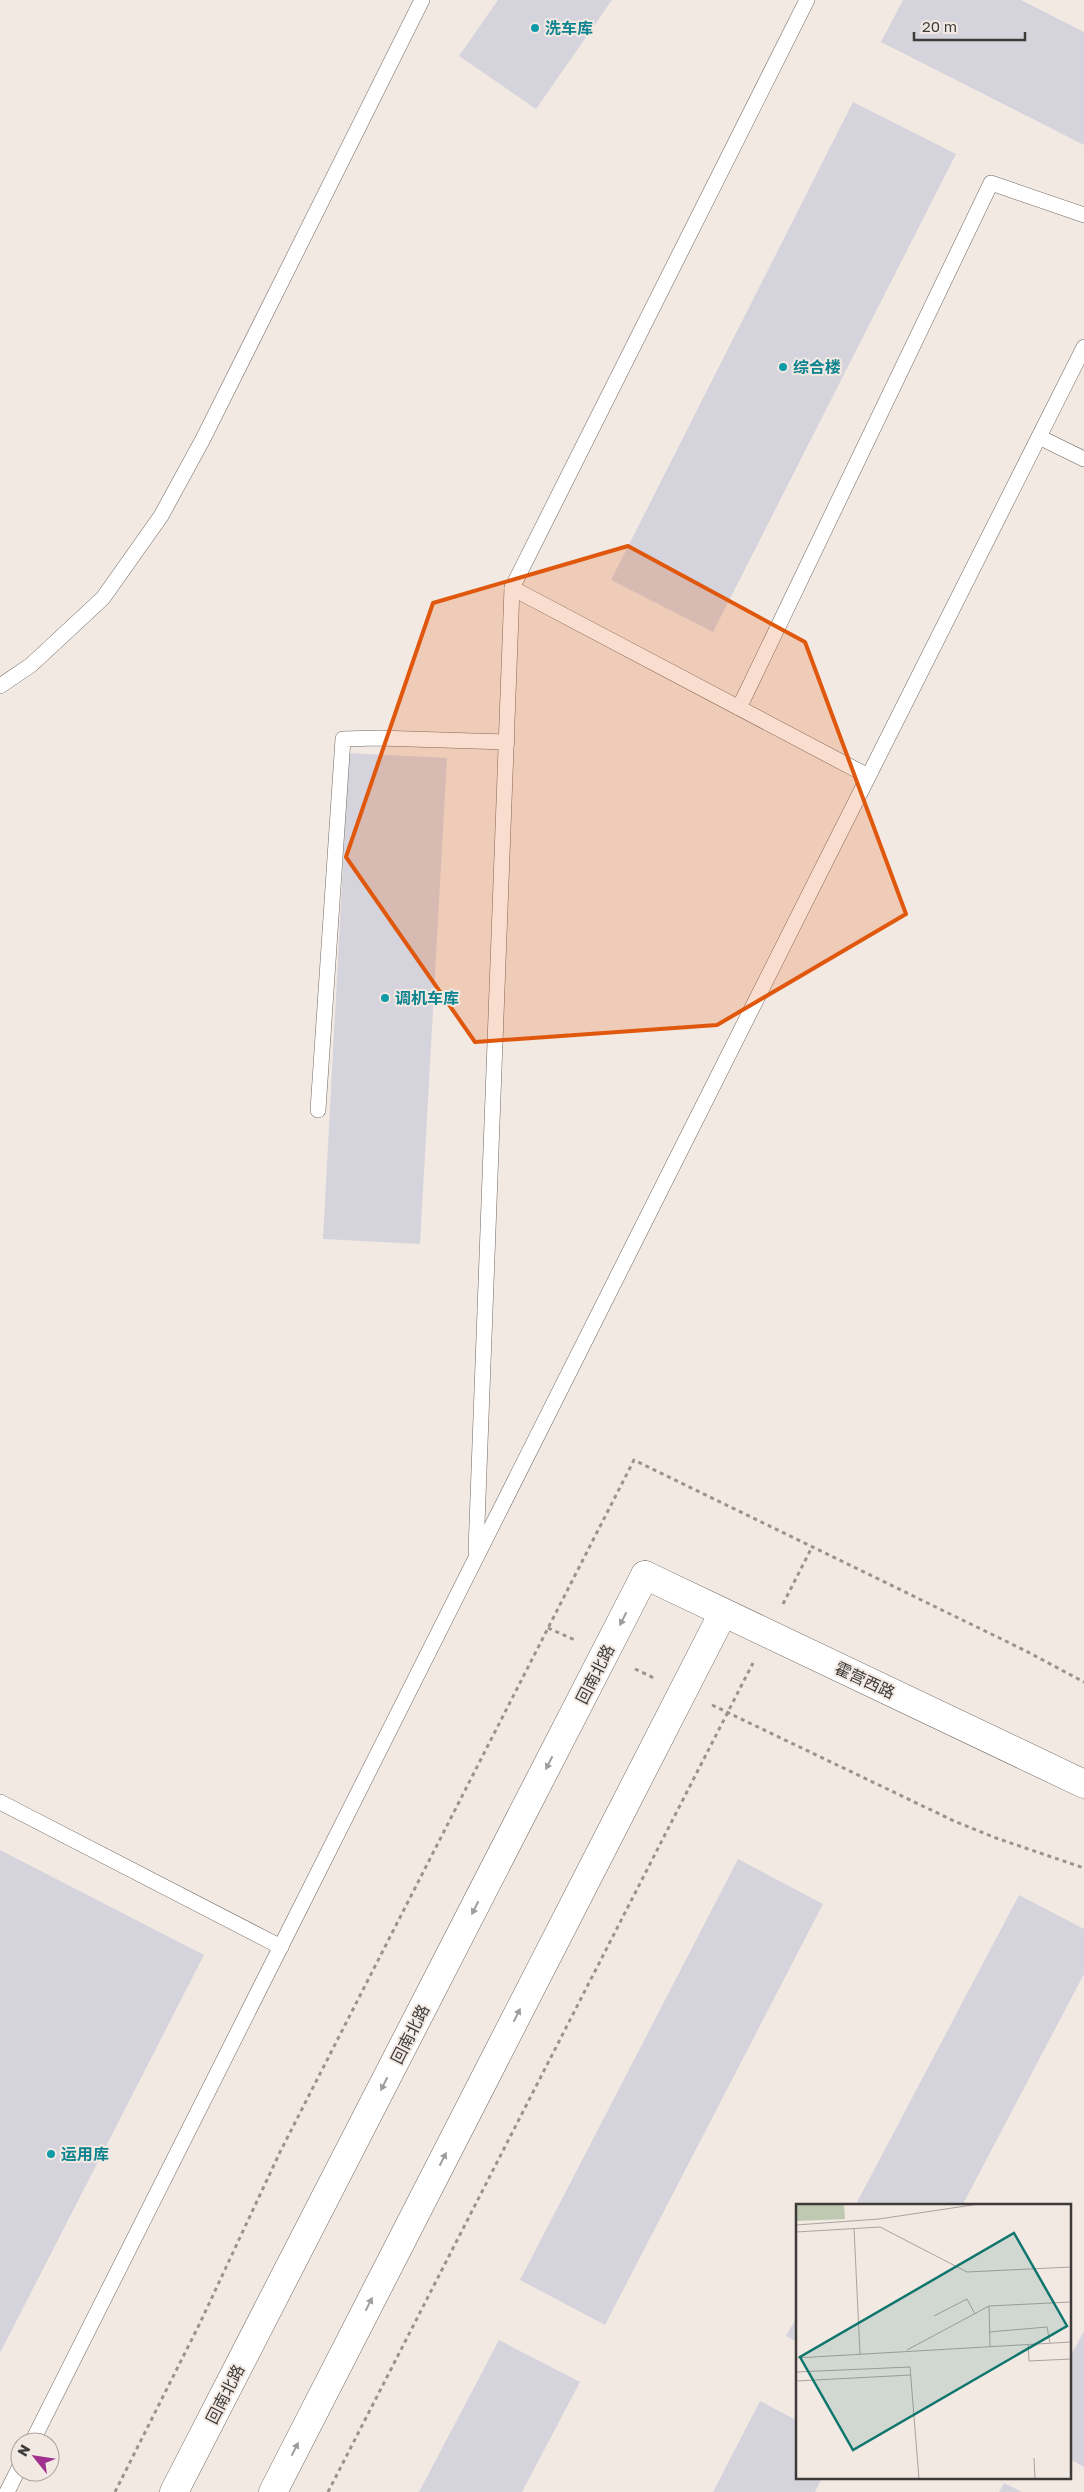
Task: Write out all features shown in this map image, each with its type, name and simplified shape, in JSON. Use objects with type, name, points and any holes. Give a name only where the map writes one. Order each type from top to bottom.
[{"type":"main road","name":"霍营西路","points":[[645,1576],[1084,1784]]},
{"type":"main road","name":"回南北路","points":[[174,2492],[645,1576]]},
{"type":"main road","points":[[273,2492],[723,1613]]},
{"type":"lane","points":[[0,686],[31,665],[103,598],[161,516],[212,422],[422,0]]},
{"type":"lane","points":[[476,1555],[512,588],[807,0]]},
{"type":"lane","points":[[739,708],[991,183],[1084,215]]},
{"type":"lane","points":[[37,2432],[1084,348]]},
{"type":"lane","points":[[1039,437],[1084,459]]},
{"type":"lane","points":[[512,588],[868,776]]},
{"type":"lane","points":[[318,1110],[343,739],[378,738],[507,742]]},
{"type":"lane","points":[[0,1802],[281,1947]]},
{"type":"path","points":[[115,2492],[200,2323],[280,2152],[634,1460],[1024,1650],[1084,1682]]},
{"type":"path","points":[[328,2492],[722,1723]]},
{"type":"path","points":[[779,1737],[954,1821],[996,1838],[1084,1868]]},
{"type":"highlighted area","points":[[628,546],[805,642],[906,914],[717,1025],[475,1042],[346,857],[433,603]]},
{"type":"building","name":"洗车库","points":[[498,0],[612,0],[536,109],[459,56]]},
{"type":"building","points":[[903,0],[1021,0],[1084,32],[1084,145],[881,42]]},
{"type":"building","name":"综合楼","points":[[853,102],[956,154],[713,632],[611,580]]},
{"type":"building","name":"调机车库","points":[[349,753],[447,758],[420,1244],[323,1239]]},
{"type":"building","name":"运用库","points":[[0,1850],[204,1955],[0,2353]]},
{"type":"building","points":[[738,1859],[823,1904],[605,2325],[520,2280]]},
{"type":"building","points":[[1019,1895],[1084,1929],[1084,1974],[963,2204],[856,2204]]},
{"type":"building","points":[[796,2318],[796,2341],[786,2336]]},
{"type":"building","points":[[1084,2331],[1084,2467],[1072,2460],[1072,2353]]},
{"type":"building","points":[[499,2340],[580,2382],[522,2492],[419,2492]]},
{"type":"building","points":[[760,2401],[796,2420],[796,2480],[821,2480],[815,2492],[713,2492]]},
{"type":"building","points":[[1004,2483],[1022,2492],[999,2492]]},
{"type":"place","name":"洗车库","points":[[535,28]]},
{"type":"place","name":"综合楼","points":[[783,367]]},
{"type":"place","name":"调机车库","points":[[385,998]]},
{"type":"place","name":"运用库","points":[[51,2154]]}]
